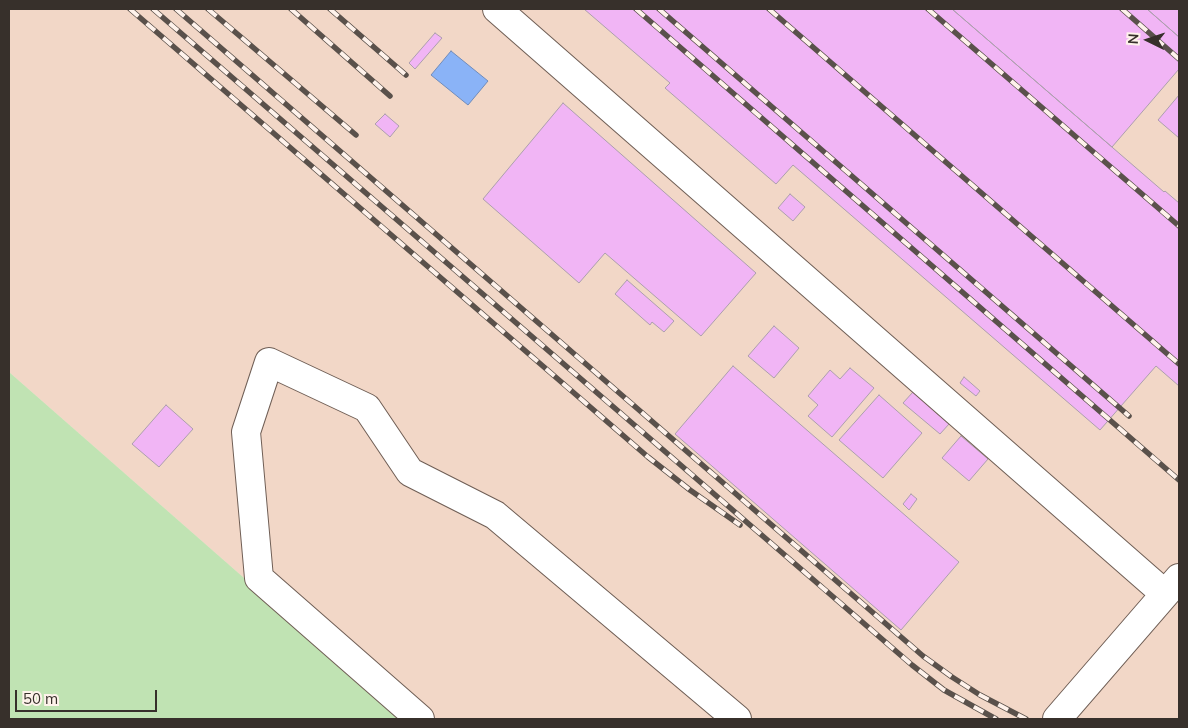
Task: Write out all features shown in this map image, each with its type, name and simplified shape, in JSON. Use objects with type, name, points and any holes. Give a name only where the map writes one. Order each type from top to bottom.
[{"type":"lane","points":[[497,9],[1172,586],[1056,719]]},
{"type":"lane","points":[[420,719],[259,578],[246,432],[269,362],[366,408],[410,472],[494,515],[737,719]]},
{"type":"shaded area","points":[[9,9],[1179,9],[1179,719],[405,719],[9,372]]},
{"type":"green space","points":[[9,372],[405,719],[9,719]]},
{"type":"water","points":[[451,51],[488,81],[468,105],[431,75]]},
{"type":"building","points":[[584,9],[952,9],[1179,203],[1179,386],[1156,366],[1100,430],[793,165],[776,184],[665,88],[670,83]]},
{"type":"building","points":[[952,9],[1147,9],[1179,37],[1179,69],[1112,147]]},
{"type":"building","points":[[1147,9],[1179,9],[1179,37]]},
{"type":"building","points":[[435,33],[442,38],[415,69],[409,63]]},
{"type":"building","points":[[1179,95],[1179,138],[1158,120]]},
{"type":"building","points":[[563,103],[756,273],[701,336],[605,253],[579,283],[483,199]]},
{"type":"building","points":[[385,114],[399,126],[390,137],[375,124]]},
{"type":"building","points":[[790,194],[805,207],[793,221],[778,208]]},
{"type":"building","points":[[627,280],[674,321],[664,332],[652,322],[650,325],[615,294]]},
{"type":"building","points":[[774,326],[799,348],[774,378],[748,356]]},
{"type":"building","points":[[733,366],[959,562],[901,630],[675,434]]},
{"type":"building","points":[[850,368],[874,388],[832,437],[808,416],[818,405],[808,396],[830,370],[840,379]]},
{"type":"building","points":[[964,377],[980,391],[976,396],[960,383]]},
{"type":"building","points":[[913,392],[949,424],[940,434],[903,403]]},
{"type":"building","points":[[879,395],[922,433],[883,478],[839,440]]},
{"type":"building","points":[[166,405],[193,429],[159,467],[132,444]]},
{"type":"building","points":[[961,436],[988,459],[969,481],[942,458]]},
{"type":"building","points":[[911,494],[917,499],[909,510],[903,504]]},
{"type":"railway","points":[[130,9],[648,457],[690,490],[740,525]]},
{"type":"railway","points":[[153,9],[912,665],[944,690],[996,719]]},
{"type":"railway","points":[[176,9],[923,656],[980,695],[1026,719]]},
{"type":"railway","points":[[208,9],[356,135]]},
{"type":"railway","points":[[291,9],[390,96]]},
{"type":"railway","points":[[330,9],[406,75]]},
{"type":"railway","points":[[636,9],[1179,480]]},
{"type":"railway","points":[[659,9],[1129,416]]},
{"type":"railway","points":[[769,9],[1179,364]]},
{"type":"railway","points":[[928,9],[1179,226]]},
{"type":"railway","points":[[1122,9],[1179,59]]}]
